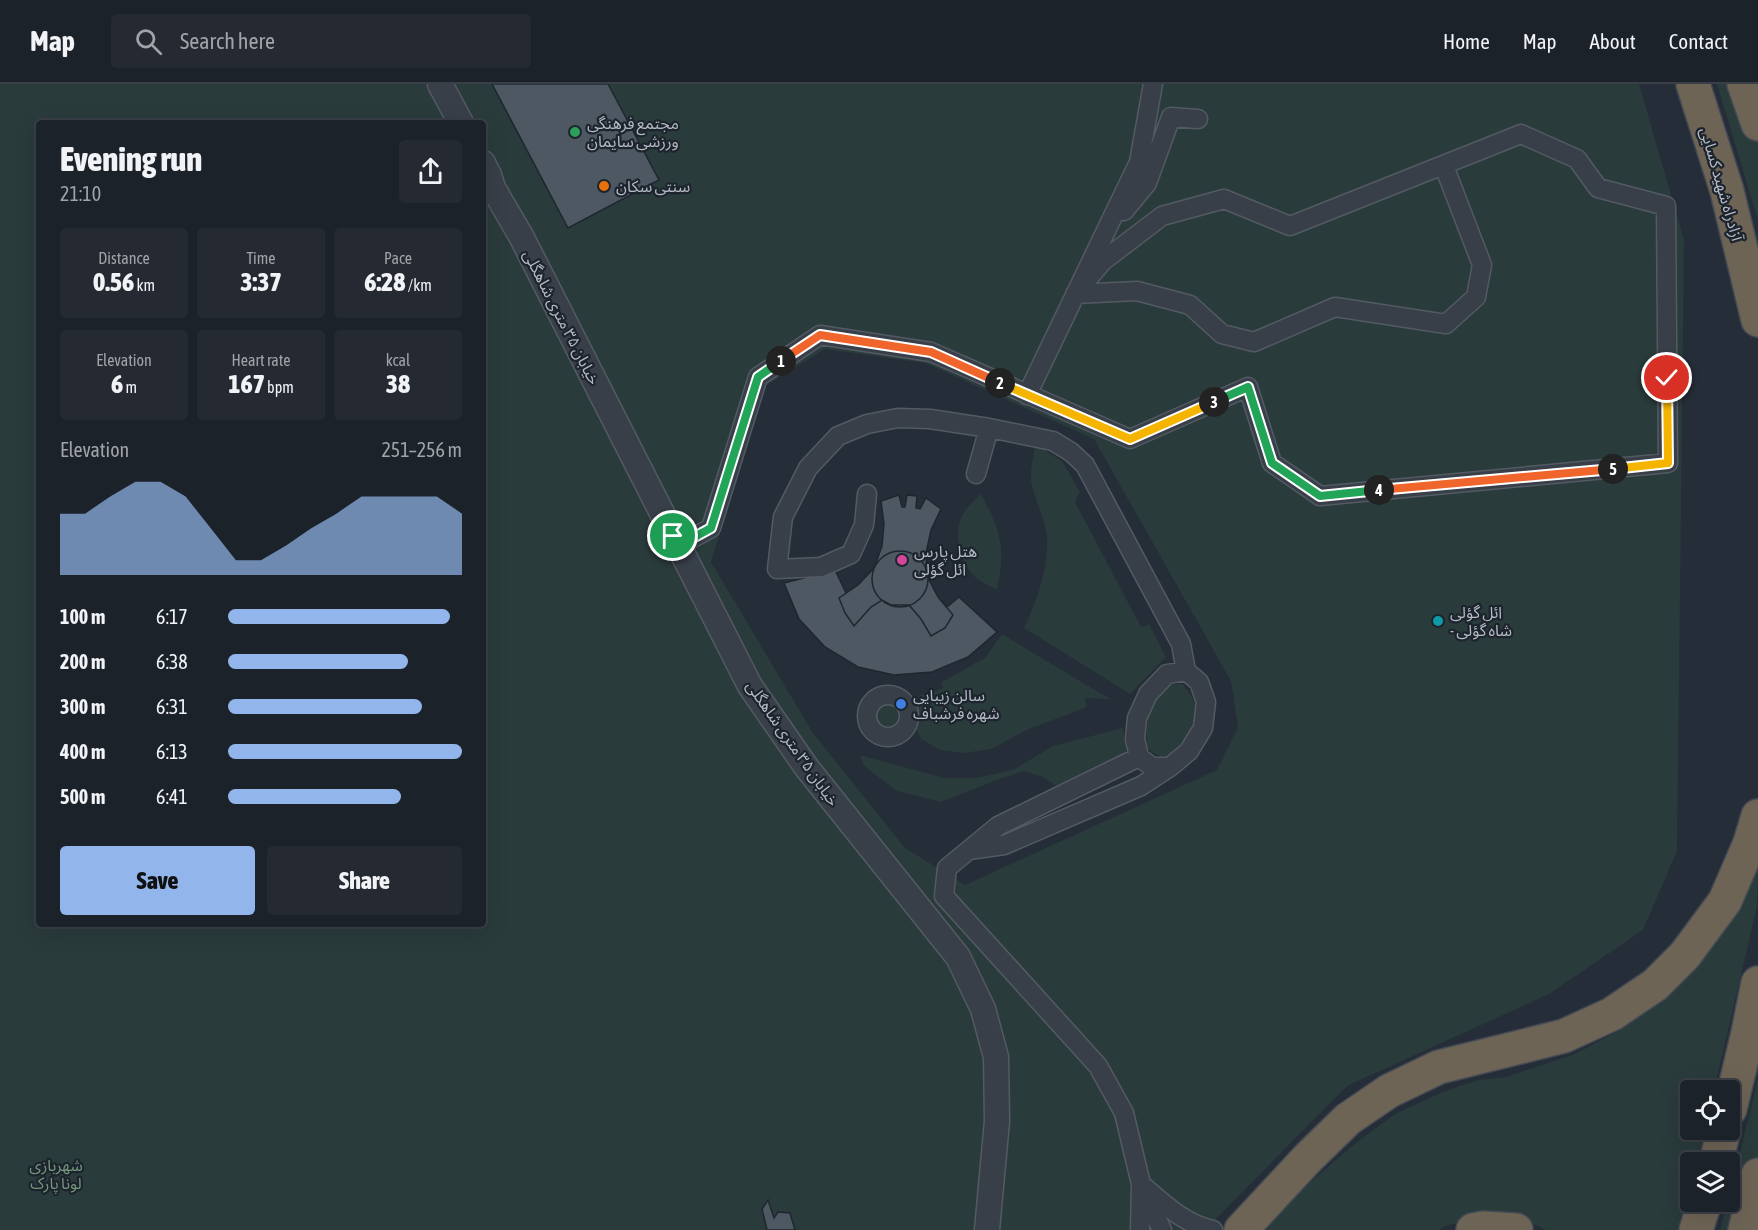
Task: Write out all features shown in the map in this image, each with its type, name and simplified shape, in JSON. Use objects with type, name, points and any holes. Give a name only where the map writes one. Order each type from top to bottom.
[{"type":"highway","name":"آزادراه شهید کسایی","points":[[1693,84],[1726,191],[1758,320]]},
{"type":"highway","points":[[1744,84],[1758,124]]},
{"type":"highway","points":[[1241,1230],[1348,1119],[1389,1091],[1439,1067],[1564,1036],[1612,1014],[1655,986],[1685,955],[1725,901],[1750,843],[1758,816]]},
{"type":"highway","points":[[1737,1080],[1758,983]]},
{"type":"highway","points":[[1748,1226],[1758,1175]]},
{"type":"highway","points":[[1696,1230],[1702,1212]]},
{"type":"highway","points":[[1473,1230],[1483,1228],[1516,1230]]},
{"type":"street","points":[[440,84],[459,120]]},
{"type":"street","points":[[1027,395],[1139,162],[1152,84]]},
{"type":"street","points":[[1100,242],[1147,183],[1172,117],[1198,119]]},
{"type":"street","points":[[678,546],[711,528],[758,377],[820,335],[931,352],[1130,439],[1248,387],[1272,463],[1320,496],[1668,463],[1666,206],[1598,188],[1576,159],[1521,134],[1290,226],[1224,199],[1162,216],[1103,261],[1075,294]]},
{"type":"street","points":[[1075,294],[1137,291],[1190,305],[1222,334],[1254,342],[1335,307],[1446,324],[1476,297],[1482,265],[1444,166]]},
{"type":"street","name":"خیابان ۳۵ متری شاهگلی","points":[[486,170],[493,188],[750,686],[807,768],[958,957],[983,1009],[996,1057],[997,1121],[987,1230]]},
{"type":"street","points":[[867,494],[864,525],[851,554],[821,567],[777,569],[783,517],[808,468],[838,436],[867,424],[898,418],[930,419],[1053,441],[1071,452],[1085,465],[1181,644],[1186,671],[1199,682],[1206,702],[1203,728],[1189,751],[1141,786],[1004,845],[967,850]]},
{"type":"street","points":[[976,474],[989,428]]},
{"type":"street","points":[[1170,767],[1152,766],[1139,757],[1135,739],[1137,718],[1148,694],[1167,674],[1186,671]]},
{"type":"street","points":[[1139,757],[998,826],[947,868],[944,896],[1098,1065],[1124,1113],[1142,1184],[1162,1230]]},
{"type":"street","points":[[1140,1230],[1142,1184]]},
{"type":"street","points":[[1142,1184],[1172,1212],[1199,1227],[1213,1230]]},
{"type":"green space","name":"ائل گؤلی - شاه گؤلی","points":[[0,84],[1639,84],[1684,240],[1677,851],[1643,930],[1549,994],[1347,1086],[1205,1230],[0,1230]],"holes":[[[825,349],[925,363],[1094,439],[1231,681],[1238,727],[1217,770],[965,885],[905,848],[813,733],[711,562],[765,386]]]},
{"type":"green space","points":[[1717,84],[1758,84],[1758,220]]},
{"type":"green space","points":[[1035,444],[1062,461],[1080,492],[1075,502],[1141,627],[1149,624],[1166,657],[1130,694],[1024,628],[1041,585],[1047,551],[1044,524],[1031,481]]},
{"type":"green space","points":[[981,494],[1000,540],[1001,562],[997,590],[978,580],[971,573],[959,547],[960,520],[967,508]]},
{"type":"green space","points":[[1002,634],[1110,699],[1085,698],[1087,707],[1029,729],[991,749],[965,753],[940,750],[921,739],[916,728],[918,696],[943,688],[942,682],[985,658]]},
{"type":"green space","points":[[1172,684],[1183,684],[1194,702],[1198,717],[1195,728],[1179,749],[1165,757],[1147,748],[1147,728],[1152,704],[1163,690]]},
{"type":"green space","points":[[887,705],[895,708],[898,716],[895,724],[887,727],[879,724],[876,716],[879,708]]},
{"type":"green space","points":[[1123,728],[1127,756],[1057,786],[1043,777],[1024,771],[941,802],[897,791],[864,766],[860,755],[944,778],[976,778],[1013,770],[1053,746]]},
{"type":"green space","points":[[1758,870],[1757,906],[1716,1080],[1680,1080],[1680,1140],[1702,1140],[1700,1152],[1680,1152],[1680,1212],[1683,1212],[1678,1230],[1545,1230],[1539,1226],[1490,1215],[1445,1226],[1440,1230],[1263,1230],[1308,1184],[1352,1146],[1395,1114],[1443,1092],[1478,1080],[1506,1077],[1575,1054],[1620,1030],[1664,996],[1711,948]]},
{"type":"green space","points":[[1758,1079],[1758,1230],[1720,1230],[1724,1212],[1740,1212],[1740,1152]]},
{"type":"building","name":"مجتمع فرهنگی ورزشی سایمان","points":[[492,84],[608,84],[659,180],[568,228]]},
{"type":"building","name":"هتل پارس ائل گؤلی","points":[[899,495],[902,507],[905,507],[907,495],[917,496],[916,508],[920,509],[926,498],[941,509],[931,530],[926,553],[927,576],[938,597],[953,615],[945,628],[931,636],[909,605],[891,605],[882,600],[871,607],[854,626],[839,598],[858,585],[874,568],[882,546],[884,524],[881,501]]},
{"type":"building","points":[[899,495],[902,507],[905,507],[907,495],[917,496],[916,508],[920,509],[926,498],[941,509],[931,530],[926,553],[927,576],[938,597],[947,607],[959,597],[997,632],[968,657],[932,672],[894,675],[858,667],[825,647],[799,619],[784,583],[835,570],[846,593],[858,585],[874,568],[882,546],[884,524],[881,501]]},
{"type":"building","points":[[900,551],[911,553],[920,559],[926,568],[928,579],[926,590],[920,599],[911,605],[900,607],[889,605],[880,599],[874,590],[872,579],[874,568],[880,559],[889,553]]},
{"type":"building","points":[[768,1200],[774,1218],[778,1212],[790,1213],[795,1230],[767,1230],[762,1209]]},
{"type":"place","name":"مجتمع فرهنگی ورزشی سایمان","points":[[575,132]]},
{"type":"place","name":"سنتی سکان","points":[[604,186]]},
{"type":"place","name":"هتل پارس ائل گؤلی","points":[[902,560]]},
{"type":"place","name":"ائل گؤلی - شاه گؤلی","points":[[1438,621]]},
{"type":"place","name":"سالن زیبایی شهره فرشباف","points":[[901,704]]},
{"type":"route","points":[[673,536],[678,546],[711,528],[758,377],[820,335],[931,352],[1130,439],[1248,387],[1272,463],[1320,496],[1668,463],[1667,378]]},
{"type":"park label","name":"شهربازی لونا پارک","points":[[56,1174]]}]
